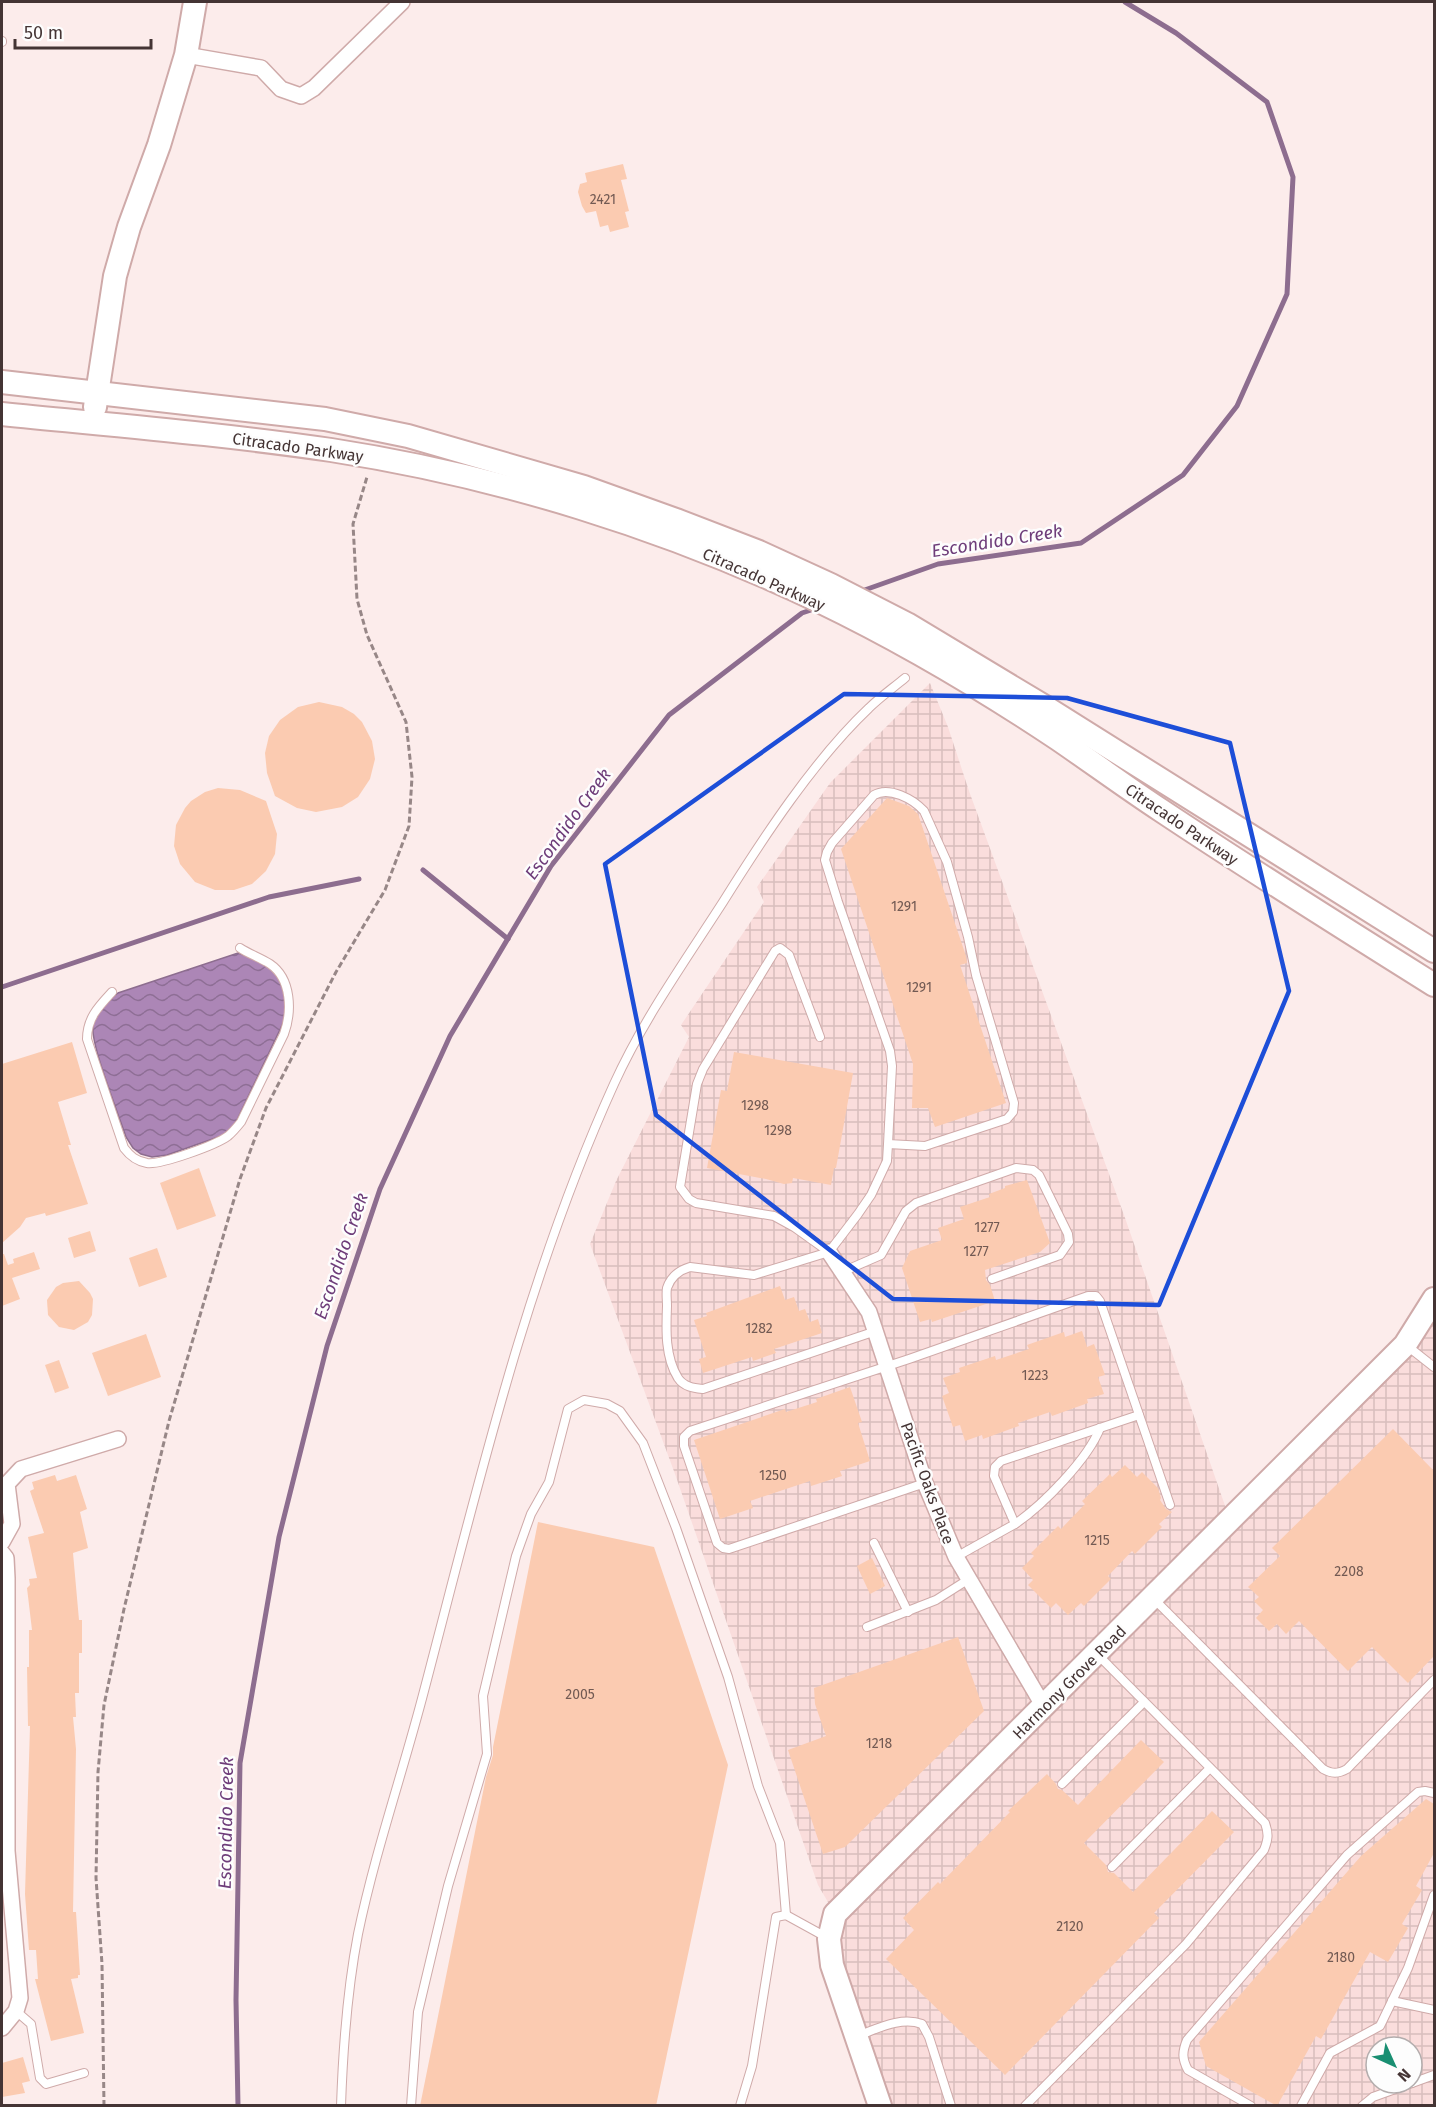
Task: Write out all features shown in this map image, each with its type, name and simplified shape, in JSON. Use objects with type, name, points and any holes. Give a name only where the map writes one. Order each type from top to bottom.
[{"type":"main road","points":[[93,423],[116,276],[129,227],[159,145],[186,55],[195,2]]},
{"type":"main road","name":"Citracado Parkway","points":[[2,382],[325,419],[408,436],[573,484],[676,519],[769,557],[831,585],[1156,808],[1265,880],[1434,985]]},
{"type":"main road","name":"Citracado Parkway","points":[[2,414],[271,442],[372,458],[434,470],[519,491],[659,534],[759,574],[820,602],[900,632],[1044,707],[1434,951]]},
{"type":"main road","name":"Harmony Grove Road","points":[[880,2106],[832,1965],[830,1939],[835,1914],[1405,1345],[1434,1299]]},
{"type":"street","points":[[186,55],[261,68],[281,89],[301,96],[314,88],[402,2]]},
{"type":"street","name":"Pacific Oaks Place","points":[[829,1252],[869,1312],[925,1483],[956,1557],[1044,1707]]},
{"type":"street","points":[[2,1542],[12,1524],[8,1484],[21,1469],[117,1439]]},
{"type":"street","points":[[2,1553],[6,1558],[7,1578],[4,1851],[20,1998],[16,2011],[2,2028]]},
{"type":"lane","points":[[341,2106],[347,2000],[359,1933],[384,1832],[424,1694],[454,1570],[494,1425],[531,1302],[581,1162],[615,1081],[642,1031],[736,880],[818,766],[869,708],[905,678]]},
{"type":"lane","points":[[876,1331],[703,1389],[694,1388],[679,1380],[669,1353],[666,1328],[667,1288],[681,1270],[690,1267],[754,1275],[829,1252],[870,1195],[886,1161],[892,1066],[890,1051],[825,860],[826,852],[832,843],[874,795],[881,791],[888,791],[919,805],[924,811],[947,862],[976,975],[1014,1103],[1013,1112],[1007,1119],[938,1144],[925,1146],[888,1144]]},
{"type":"lane","points":[[112,992],[94,1012],[89,1023],[87,1039],[124,1148],[132,1158],[144,1163],[165,1161],[220,1141],[235,1130],[246,1112],[289,1020],[289,999],[278,972],[271,965],[240,948]]},
{"type":"lane","points":[[820,1037],[789,955],[780,948],[775,951],[702,1069],[697,1084],[680,1187],[689,1199],[696,1203],[774,1216],[829,1252]]},
{"type":"lane","points":[[842,1272],[881,1255],[910,1206],[1016,1168],[1033,1170],[1039,1175],[1068,1234],[1069,1242],[1060,1255],[992,1279]]},
{"type":"lane","points":[[925,1483],[729,1550],[717,1543],[684,1446],[684,1437],[690,1431],[909,1359],[1088,1296],[1096,1296],[1100,1301],[1170,1505]]},
{"type":"lane","points":[[1405,1345],[1434,1367]]},
{"type":"lane","points":[[411,2106],[418,2012],[448,1886],[486,1754],[483,1696],[514,1566],[531,1514],[549,1482],[568,1409],[584,1400],[607,1404],[620,1411],[643,1443],[676,1528],[728,1677],[758,1786],[780,1843],[786,1915]]},
{"type":"lane","points":[[1015,1524],[994,1476],[995,1467],[1001,1461],[1139,1415]]},
{"type":"lane","points":[[956,1557],[1028,1515],[1085,1457],[1100,1428]]},
{"type":"lane","points":[[874,1543],[908,1612]]},
{"type":"lane","points":[[867,1627],[936,1599],[969,1579]]},
{"type":"lane","points":[[1153,1598],[1323,1769],[1331,1773],[1340,1773],[1347,1769],[1434,1680]]},
{"type":"lane","points":[[1025,2106],[1186,1944],[1264,1850],[1269,1832],[1265,1823],[1096,1654]]},
{"type":"lane","points":[[1062,1784],[1144,1702]]},
{"type":"lane","points":[[1112,1867],[1210,1768]]},
{"type":"lane","points":[[1251,2106],[1188,2070],[1183,2060],[1183,2049],[1187,2040],[1347,1855],[1418,1792],[1434,1793]]},
{"type":"lane","points":[[1301,2106],[1330,2053],[1380,2026],[1408,1968],[1434,1895]]},
{"type":"lane","points":[[740,2106],[752,2066],[776,1917],[786,1915],[830,1939]]},
{"type":"lane","points":[[1392,2001],[1434,2010]]},
{"type":"lane","points":[[16,2011],[32,2024],[40,2078],[46,2084],[84,2073]]},
{"type":"lane","points":[[856,2036],[908,2020],[922,2024],[929,2037],[951,2106]]},
{"type":"lane","points":[[1362,2106],[1379,2095]]},
{"type":"path","points":[[104,2106],[102,1964],[96,1878],[98,1772],[105,1705],[124,1609],[169,1421],[240,1179],[266,1108],[336,972],[385,890],[409,826],[412,777],[406,722],[367,635],[357,599],[353,524],[372,458]]},
{"type":"highlighted area","points":[[844,694],[1067,698],[1230,743],[1289,991],[1159,1305],[893,1299],[656,1115],[605,864]]},
{"type":"shaded area","points":[[930,683],[948,727],[969,791],[1124,1215],[1230,1520],[1434,1314],[1434,2105],[880,2105],[832,1965],[835,1914],[818,1885],[675,1474],[590,1244],[616,1181],[689,1037],[681,1025],[764,902],[757,887],[830,783]]},
{"type":"water","points":[[238,953],[265,964],[276,975],[285,996],[285,1019],[236,1122],[227,1134],[167,1155],[152,1157],[141,1154],[133,1148],[126,1137],[100,1063],[93,1034],[96,1016],[118,993]]},
{"type":"building","points":[[623,164],[627,179],[621,180],[629,211],[625,212],[629,227],[610,232],[608,225],[600,227],[596,211],[586,213],[578,192],[580,184],[587,182],[585,173]]},
{"type":"building","points":[[319,702],[342,707],[362,722],[372,741],[375,759],[370,779],[358,797],[342,807],[316,812],[297,808],[275,796],[267,773],[265,753],[269,736],[280,720],[298,707]]},
{"type":"building","points":[[218,788],[240,790],[266,801],[277,834],[275,854],[266,871],[252,884],[234,890],[215,890],[195,882],[180,864],[174,846],[176,825],[185,808],[205,792]]},
{"type":"building","points":[[887,798],[909,806],[918,814],[966,956],[967,963],[960,965],[1006,1103],[935,1127],[928,1108],[912,1108],[913,1064],[841,849]]},
{"type":"building","points":[[72,1042],[87,1093],[58,1102],[71,1145],[68,1145],[88,1204],[46,1216],[45,1213],[26,1218],[20,1227],[2,1243],[2,1064]]},
{"type":"building","points":[[734,1052],[853,1073],[831,1185],[793,1178],[792,1183],[784,1184],[707,1168],[721,1090],[727,1091]]},
{"type":"building","points":[[199,1168],[216,1216],[177,1230],[160,1183]]},
{"type":"building","points":[[1027,1180],[1050,1243],[1040,1252],[985,1270],[986,1280],[995,1301],[932,1322],[931,1319],[920,1322],[902,1268],[910,1251],[942,1240],[938,1228],[964,1219],[960,1207],[990,1197],[989,1194],[1005,1186]]},
{"type":"building","points":[[90,1231],[96,1251],[74,1258],[68,1238]]},
{"type":"building","points":[[157,1248],[167,1277],[139,1287],[129,1258]]},
{"type":"building","points":[[34,1252],[40,1269],[12,1278],[20,1299],[2,1306],[2,1254],[8,1265],[14,1263],[13,1259]]},
{"type":"building","points":[[79,1281],[93,1299],[92,1315],[88,1322],[74,1330],[59,1327],[48,1315],[47,1300],[56,1287],[63,1283]]},
{"type":"building","points":[[780,1286],[785,1300],[794,1297],[799,1311],[805,1309],[810,1322],[818,1319],[822,1333],[774,1349],[776,1353],[753,1361],[752,1357],[703,1373],[699,1359],[706,1357],[694,1320],[707,1316],[706,1313]]},
{"type":"building","points":[[1082,1331],[1087,1347],[1094,1344],[1105,1375],[1098,1377],[1104,1394],[1087,1399],[1088,1403],[1052,1416],[1050,1412],[983,1439],[982,1435],[965,1441],[960,1425],[953,1427],[942,1396],[949,1393],[943,1378],[960,1372],[959,1368],[995,1356],[996,1360],[1029,1349],[1027,1345],[1064,1332],[1065,1337]]},
{"type":"building","points":[[146,1334],[161,1377],[108,1396],[92,1353]]},
{"type":"building","points":[[59,1360],[69,1388],[55,1393],[45,1365]]},
{"type":"building","points":[[850,1387],[862,1422],[858,1423],[870,1461],[840,1471],[842,1476],[811,1486],[810,1481],[750,1501],[753,1508],[720,1519],[694,1440],[785,1409],[786,1412],[817,1402],[816,1399]]},
{"type":"building","points":[[1393,1429],[1434,1471],[1434,1656],[1408,1683],[1372,1647],[1348,1671],[1299,1621],[1286,1634],[1277,1624],[1269,1631],[1256,1618],[1263,1610],[1254,1601],[1259,1597],[1248,1587],[1280,1556],[1272,1548]]},
{"type":"building","points":[[1125,1465],[1137,1477],[1142,1472],[1158,1488],[1160,1500],[1166,1509],[1172,1512],[1159,1524],[1162,1527],[1135,1554],[1132,1551],[1108,1576],[1111,1579],[1084,1606],[1081,1603],[1068,1615],[1056,1603],[1051,1608],[1028,1585],[1033,1580],[1022,1568],[1034,1556],[1031,1553],[1058,1526],[1061,1529],[1085,1504],[1082,1501],[1110,1474],[1112,1477]]},
{"type":"building","points":[[55,1475],[57,1481],[76,1475],[87,1509],[80,1512],[88,1548],[73,1553],[79,1620],[82,1620],[82,1653],[79,1653],[79,1693],[75,1693],[76,1717],[73,1717],[76,1749],[73,1912],[76,1912],[80,1975],[78,1978],[71,1979],[84,2033],[51,2041],[35,1979],[38,1979],[36,1950],[29,1950],[25,1894],[30,1726],[28,1726],[27,1667],[29,1667],[29,1630],[32,1630],[27,1588],[30,1585],[29,1579],[37,1578],[28,1537],[44,1533],[30,1491],[34,1489],[32,1482]]},
{"type":"building","points":[[538,1522],[654,1547],[728,1765],[656,2106],[420,2106],[486,1777],[493,1755]]},
{"type":"building","points":[[872,1558],[885,1586],[870,1594],[857,1566]]},
{"type":"building","points":[[958,1637],[984,1711],[845,1847],[823,1854],[788,1750],[826,1736],[815,1704],[814,1688]]},
{"type":"building","points":[[1141,1740],[1164,1762],[1084,1843],[1106,1865],[1108,1872],[1114,1873],[1133,1892],[1212,1811],[1234,1832],[1154,1913],[1159,1918],[1005,2075],[886,1959],[914,1930],[903,1918],[938,1882],[940,1884],[1010,1812],[1008,1811],[1047,1774],[1058,1789],[1078,1805]]},
{"type":"building","points":[[1426,1799],[1434,1804],[1434,1853],[1416,1886],[1422,1890],[1402,1924],[1408,1928],[1388,1962],[1370,1952],[1321,2039],[1316,2036],[1277,2106],[1206,2066],[1199,2042],[1361,1856]]},
{"type":"building","points":[[23,2057],[30,2081],[22,2083],[25,2093],[2,2097],[2,2063]]},
{"type":"waterway","name":"Escondido Creek","points":[[859,592],[938,564],[1081,543],[1183,475],[1237,406],[1287,294],[1293,177],[1267,102],[1176,33],[1125,2]]},
{"type":"waterway","name":"Escondido Creek","points":[[238,2106],[236,2000],[240,1763],[279,1537],[327,1346],[380,1189],[450,1036],[551,866],[669,715],[802,613],[817,608]]},
{"type":"waterway","points":[[423,870],[508,939]]},
{"type":"waterway","points":[[2,987],[269,897],[359,879]]}]
